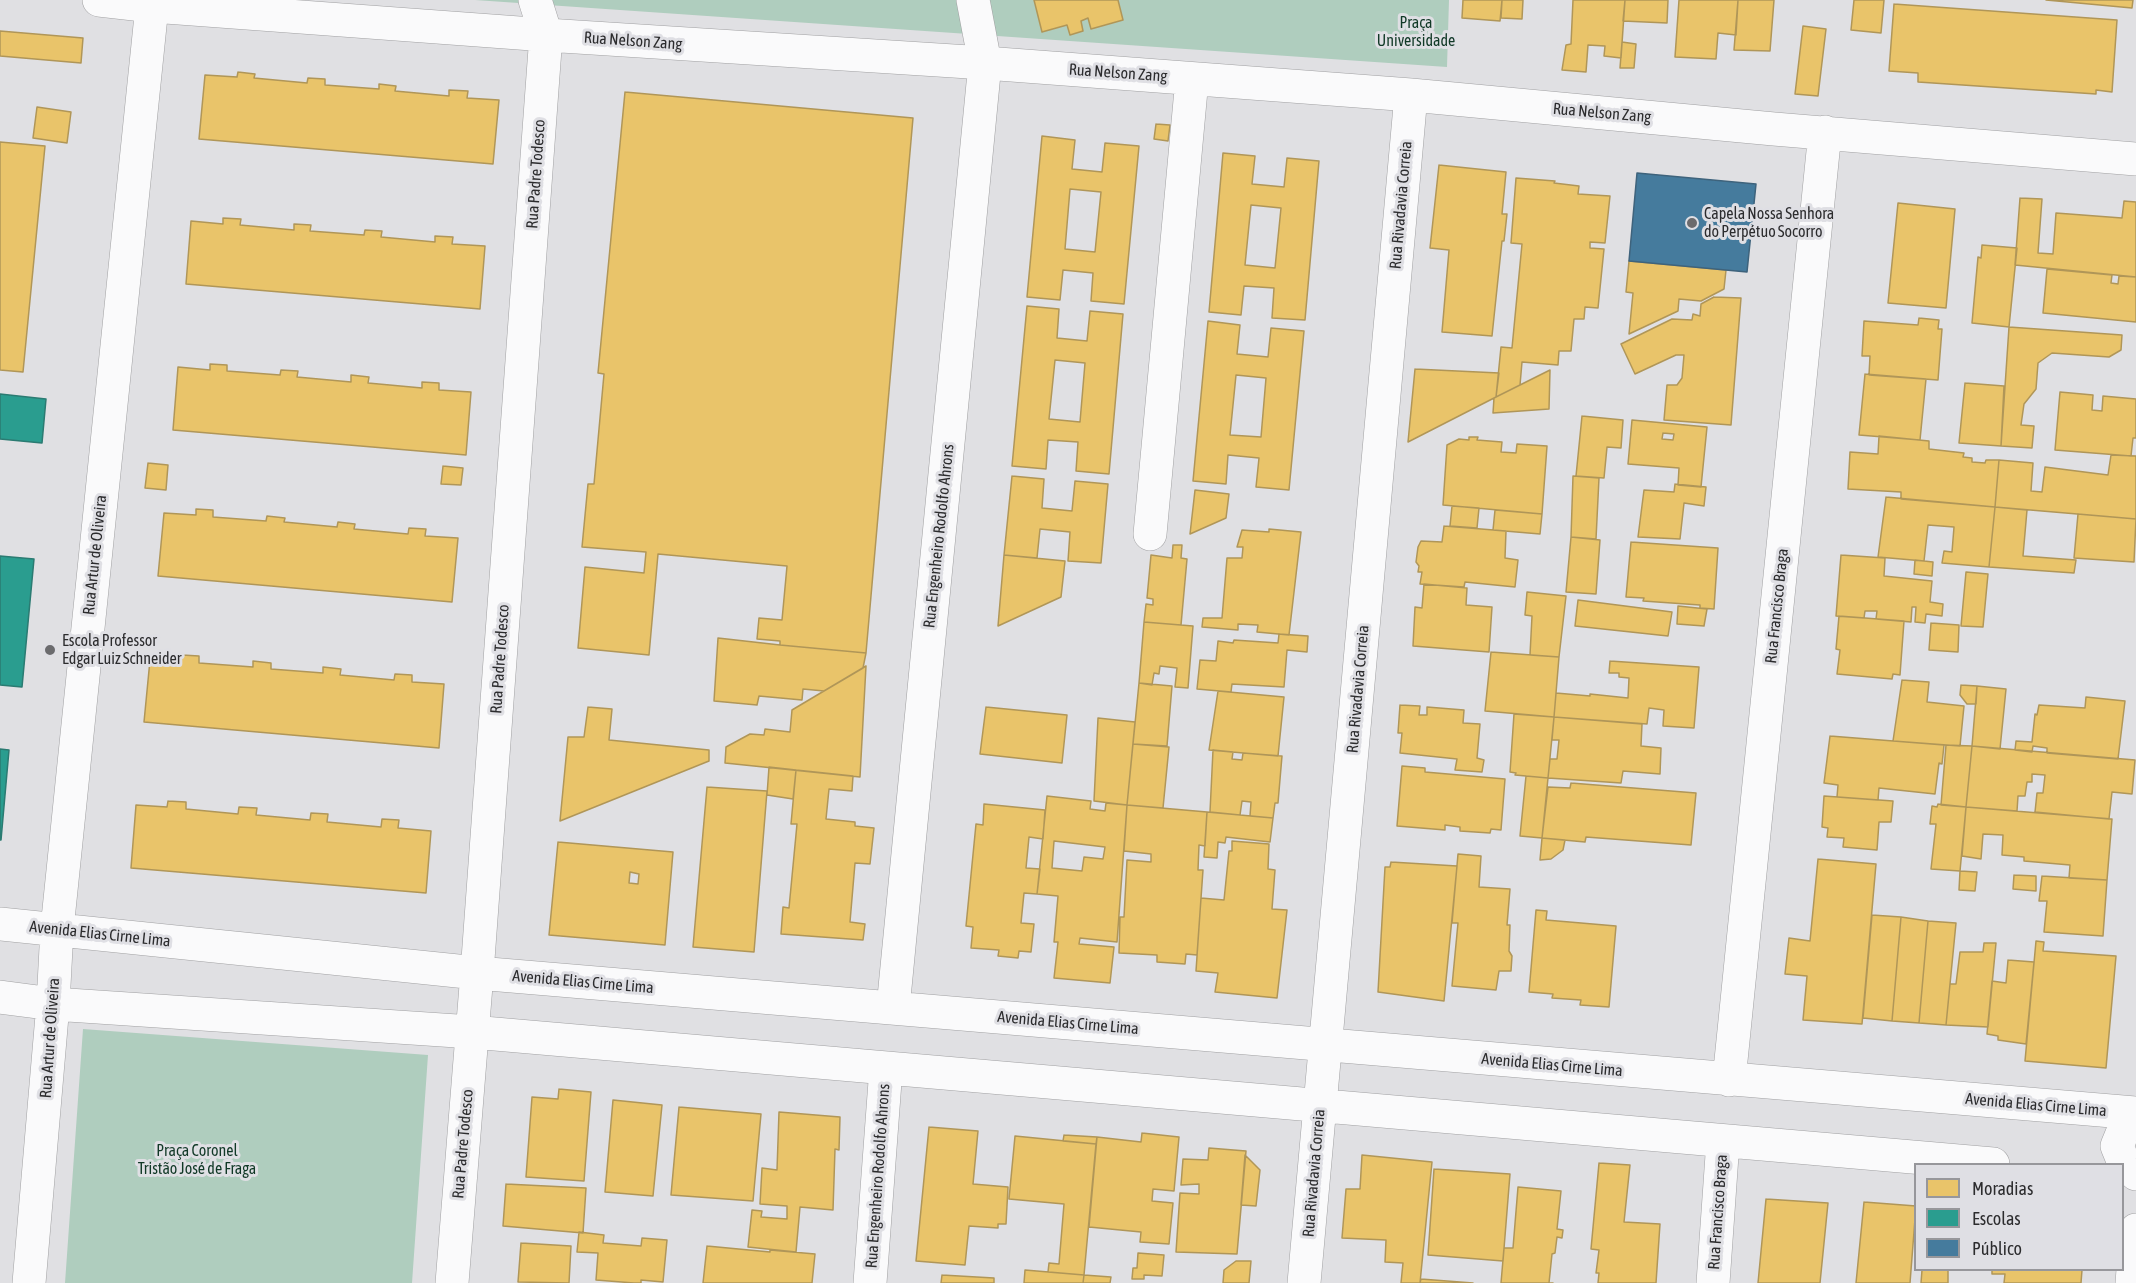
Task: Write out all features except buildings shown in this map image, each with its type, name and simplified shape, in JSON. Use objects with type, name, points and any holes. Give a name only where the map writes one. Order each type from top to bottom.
[{"type":"street","name":"Rua Nelson Zang","points":[[99,0],[161,3],[546,35],[985,63],[1411,95],[2136,159]]},
{"type":"street","points":[[535,0],[546,35]]},
{"type":"street","name":"Rua Engenheiro Rodolfo Ahrons","points":[[893,1008],[985,63],[973,0]]},
{"type":"street","name":"Rua Artur de Oliveira","points":[[29,1283],[53,1004],[57,929],[161,3]]},
{"type":"street","name":"Rua Padre Todesco","points":[[452,1283],[546,35]]},
{"type":"street","points":[[1150,534],[1192,79]]},
{"type":"street","name":"Rua Rivadavia Correia","points":[[1304,1283],[1411,95]]},
{"type":"street","name":"Rua Francisco Braga","points":[[1729,1080],[1825,132]]},
{"type":"street","name":"Avenida Elias Cirne Lima","points":[[0,924],[477,973],[2136,1113]]},
{"type":"street","points":[[0,997],[53,1004],[472,1032],[1981,1163]]},
{"type":"street","name":"Rua Engenheiro Rodolfo Ahrons","points":[[870,1283],[886,1068]]},
{"type":"street","points":[[2136,1121],[2124,1129],[2116,1146],[2124,1163],[2136,1175]]},
{"type":"street","name":"Rua Francisco Braga","points":[[1713,1283],[1723,1141]]},
{"type":"street","points":[[2132,1283],[2136,1230]]},
{"type":"green space","name":"Praça Universidade","points":[[475,0],[1449,0],[1447,67]]},
{"type":"green space","name":"Praça Coronel Tristão José de Fraga","points":[[83,1029],[428,1055],[412,1283],[65,1283]]},
{"type":"place","name":"Capela Nossa Senhora do Perpétuo Socorro","points":[[1692,223]]},
{"type":"place","name":"Escola Professor Edgar Luiz Schneider","points":[[50,650]]}]
